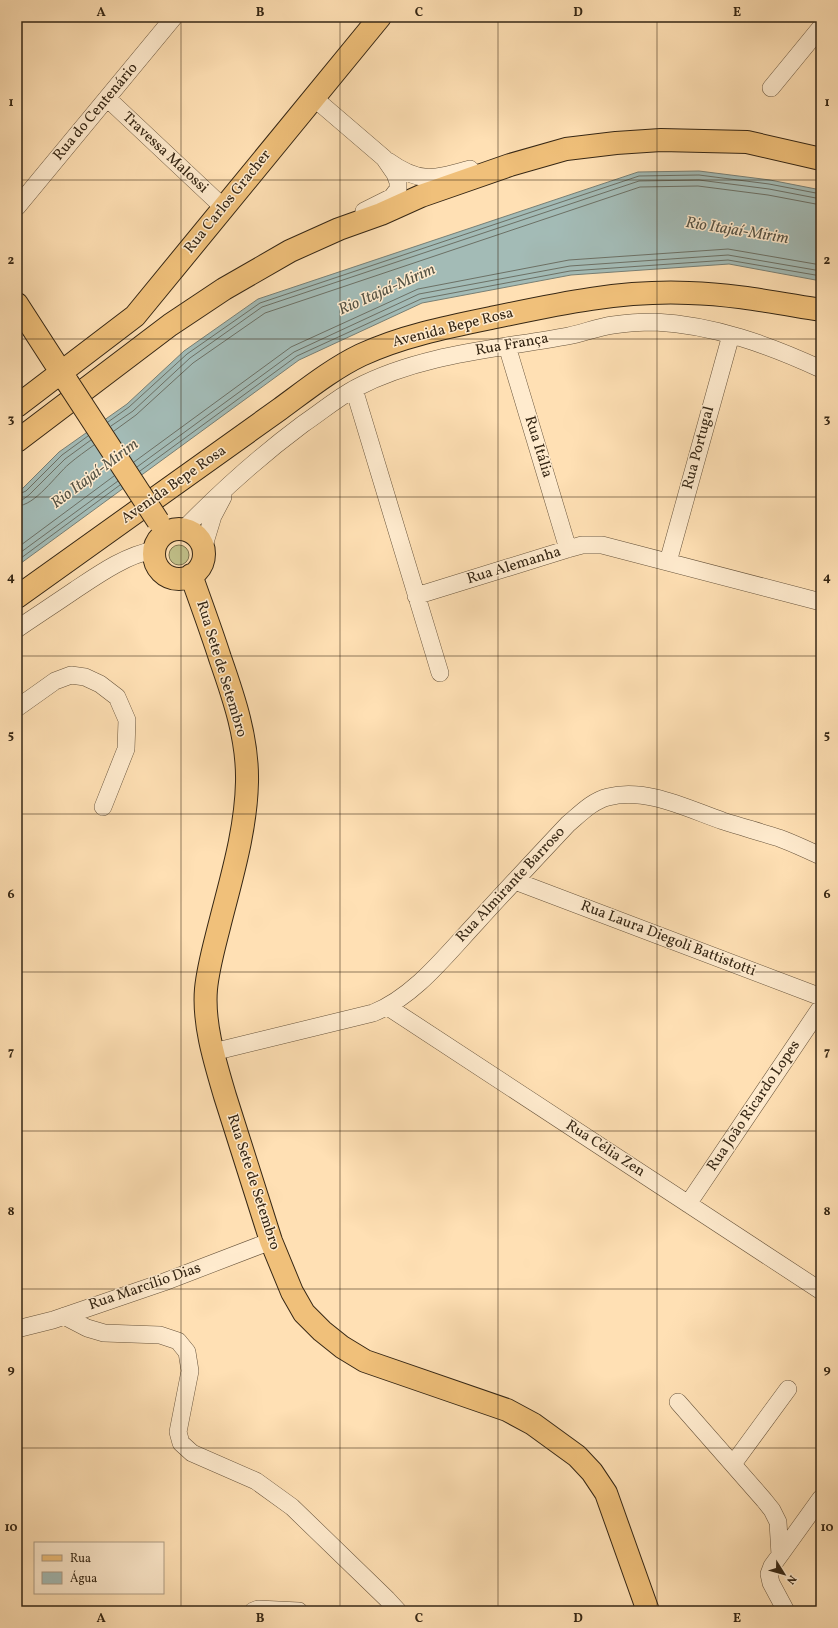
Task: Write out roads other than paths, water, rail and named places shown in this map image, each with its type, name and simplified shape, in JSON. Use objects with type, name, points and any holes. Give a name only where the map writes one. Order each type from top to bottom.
[{"type":"main road","name":"Rua Carlos Gracher","points":[[17,406],[65,377],[135,316],[380,17]]},
{"type":"main road","points":[[17,441],[170,325],[224,289],[290,251],[339,229],[381,214],[421,196],[510,165],[566,149],[616,143],[661,140],[747,142],[821,159]]},
{"type":"main road","name":"Avenida Bepe Rosa","points":[[17,597],[274,414],[306,389],[360,356],[393,342],[428,331],[560,303],[605,296],[649,292],[690,293],[738,297],[821,310]]},
{"type":"main road","points":[[17,304],[165,533]]},
{"type":"main road","points":[[191,532],[197,536],[201,542],[204,549],[201,564],[191,575],[184,578],[168,576],[157,566],[154,558],[165,533],[191,532]]},
{"type":"main road","name":"Rua Sete de Setembro","points":[[191,575],[238,715],[246,762],[247,781],[245,812],[238,849],[209,965],[206,990],[206,1016],[213,1052],[225,1096],[271,1241],[292,1292],[304,1313],[322,1331],[342,1347],[365,1360],[392,1371],[482,1400],[507,1410],[533,1424],[577,1456],[592,1472],[606,1493],[648,1611]]},
{"type":"street","name":"Rua do Centenário","points":[[17,207],[174,17]]},
{"type":"street","points":[[771,88],[821,27]]},
{"type":"street","name":"Travessa Malossi","points":[[107,98],[224,208]]},
{"type":"street","points":[[314,98],[384,158],[406,173],[422,178],[448,175],[486,165],[510,165]]},
{"type":"street","points":[[339,229],[360,214],[392,197],[398,189],[398,182],[395,174],[384,158]]},
{"type":"street","name":"Rua França","points":[[165,533],[291,433],[332,403],[354,389],[377,378],[420,364],[507,346],[568,336],[612,325],[655,322],[731,334],[773,348],[821,369]]},
{"type":"street","name":"Rua Portugal","points":[[668,562],[731,334]]},
{"type":"street","name":"Rua Itália","points":[[507,346],[568,549]]},
{"type":"street","points":[[354,389],[440,673]]},
{"type":"street","name":"Rua França","points":[[204,549],[213,516],[231,482]]},
{"type":"street","points":[[17,629],[92,579],[136,554],[165,533]]},
{"type":"street","name":"Rua Alemanha","points":[[416,596],[582,545],[602,545],[821,602]]},
{"type":"street","points":[[17,708],[55,681],[71,675],[85,677],[100,684],[118,697],[127,720],[126,749],[103,807]]},
{"type":"street","name":"Rua Almirante Barroso","points":[[213,1052],[373,1014],[388,1007],[426,976],[568,824],[584,810],[596,802],[608,797],[620,795],[663,800],[780,838],[821,856]]},
{"type":"street","name":"Rua Laura Diegoli Battistotti","points":[[515,881],[821,997]]},
{"type":"street","name":"Rua Célia Zen","points":[[388,1007],[821,1291]]},
{"type":"street","name":"Rua João Ricardo Lopes","points":[[688,1204],[821,1007]]},
{"type":"street","name":"Rua Marcílio Dias","points":[[17,1329],[64,1316],[164,1282],[271,1241]]},
{"type":"street","points":[[64,1316],[87,1328],[104,1333],[160,1335],[178,1341],[187,1352],[190,1371],[178,1432],[181,1443],[192,1453],[256,1480],[292,1507],[398,1611]]},
{"type":"street","points":[[733,1464],[788,1388]]},
{"type":"street","points":[[678,1402],[764,1500],[778,1522],[780,1555]]},
{"type":"street","points":[[786,1611],[771,1583],[770,1574],[772,1566],[821,1498]]},
{"type":"street","points":[[253,1611],[258,1609],[299,1611]]},
{"type":"water","name":"Rio Itajaí-Mirim","points":[[699,171],[770,180],[821,190],[821,281],[729,264],[571,275],[422,303],[299,360],[17,566],[17,492],[23,488],[59,452],[127,404],[184,351],[258,299],[638,172]]}]
